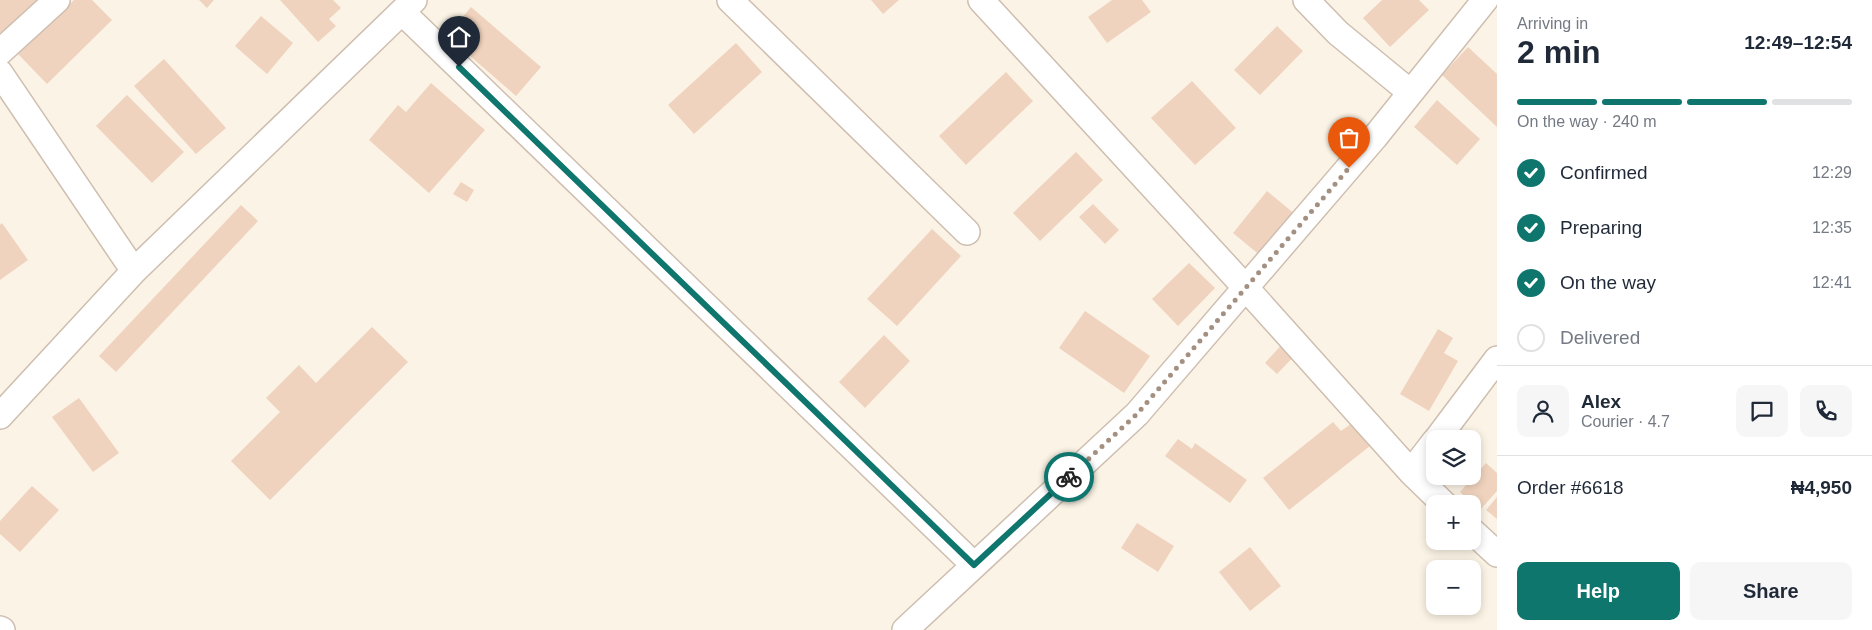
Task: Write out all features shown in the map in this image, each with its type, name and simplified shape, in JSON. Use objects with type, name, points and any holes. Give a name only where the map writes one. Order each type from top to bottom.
[{"type":"street","points":[[0,52],[57,0]]},
{"type":"street","points":[[730,0],[966,232]]},
{"type":"street","points":[[981,0],[1245,287],[1411,472],[1435,495]]},
{"type":"street","points":[[1306,0],[1338,33],[1410,92]]},
{"type":"street","points":[[905,630],[1137,414],[1375,137],[1485,0]]},
{"type":"street","points":[[0,416],[134,271],[408,6],[974,565]]},
{"type":"street","points":[[0,72],[134,271]]},
{"type":"street","points":[[1444,430],[1497,359]]},
{"type":"street","points":[[1411,472],[1426,453]]},
{"type":"street","points":[[1481,539],[1497,554]]},
{"type":"building","points":[[0,0],[38,0],[3,35],[0,32]]},
{"type":"building","points":[[74,0],[92,0],[112,20],[47,84],[18,54]]},
{"type":"building","points":[[199,0],[214,0],[207,8]]},
{"type":"building","points":[[280,0],[333,0],[341,8],[329,19],[336,26],[318,42]]},
{"type":"building","points":[[871,0],[899,0],[883,14]]},
{"type":"building","points":[[1112,0],[1142,0],[1151,12],[1107,43],[1088,17]]},
{"type":"building","points":[[1382,0],[1419,0],[1429,10],[1390,47],[1363,18]]},
{"type":"building","points":[[471,7],[541,67],[516,96],[447,36]]},
{"type":"building","points":[[261,16],[293,43],[267,74],[235,46]]},
{"type":"building","points":[[1277,26],[1303,51],[1260,95],[1234,70]]},
{"type":"building","points":[[736,43],[762,72],[694,134],[668,105]]},
{"type":"building","points":[[1468,47],[1497,74],[1497,127],[1442,75]]},
{"type":"building","points":[[164,59],[226,128],[196,154],[134,86]]},
{"type":"building","points":[[1006,72],[1033,101],[966,165],[939,136]]},
{"type":"building","points":[[1192,81],[1236,128],[1195,165],[1151,118]]},
{"type":"building","points":[[431,83],[485,130],[429,193],[369,140],[398,105],[406,112]]},
{"type":"building","points":[[127,95],[184,152],[152,183],[96,126]]},
{"type":"building","points":[[1437,100],[1480,139],[1457,165],[1414,127]]},
{"type":"building","points":[[1076,152],[1103,180],[1040,241],[1013,213]]},
{"type":"building","points":[[461,182],[474,190],[467,202],[453,194]]},
{"type":"building","points":[[1267,191],[1296,215],[1262,257],[1233,233]]},
{"type":"building","points":[[1093,204],[1119,230],[1105,244],[1079,217]]},
{"type":"building","points":[[241,205],[258,221],[116,372],[99,356]]},
{"type":"building","points":[[2,223],[28,260],[0,280],[0,225]]},
{"type":"building","points":[[932,229],[961,256],[897,326],[867,299]]},
{"type":"building","points":[[1189,263],[1215,288],[1178,326],[1152,299]]},
{"type":"building","points":[[1085,311],[1150,356],[1124,393],[1059,348]]},
{"type":"building","points":[[372,327],[408,362],[270,500],[231,461],[280,412],[266,398],[299,365],[316,383]]},
{"type":"building","points":[[1438,329],[1453,338],[1444,353],[1458,361],[1429,411],[1400,394]]},
{"type":"building","points":[[884,335],[910,361],[865,408],[839,382]]},
{"type":"building","points":[[1286,340],[1298,352],[1277,374],[1265,363]]},
{"type":"building","points":[[79,398],[119,453],[93,472],[52,417]]},
{"type":"building","points":[[1333,422],[1341,431],[1352,423],[1370,446],[1289,510],[1263,478]]},
{"type":"building","points":[[1178,439],[1192,449],[1195,443],[1247,480],[1230,503],[1165,456]]},
{"type":"building","points":[[1486,463],[1497,473],[1497,491],[1481,509],[1481,495],[1463,495],[1460,492],[1466,485],[1481,485],[1481,469]]},
{"type":"building","points":[[32,486],[59,510],[20,552],[0,534],[0,521]]},
{"type":"building","points":[[1497,497],[1497,519],[1486,510]]},
{"type":"building","points":[[1137,523],[1174,546],[1158,572],[1121,548]]},
{"type":"building","points":[[1250,547],[1281,586],[1250,611],[1219,572]]},
{"type":"way so far","points":[[1069,477],[1137,414],[1349,168]]},
{"type":"route","points":[[459,67],[974,565],[1069,477]]}]
